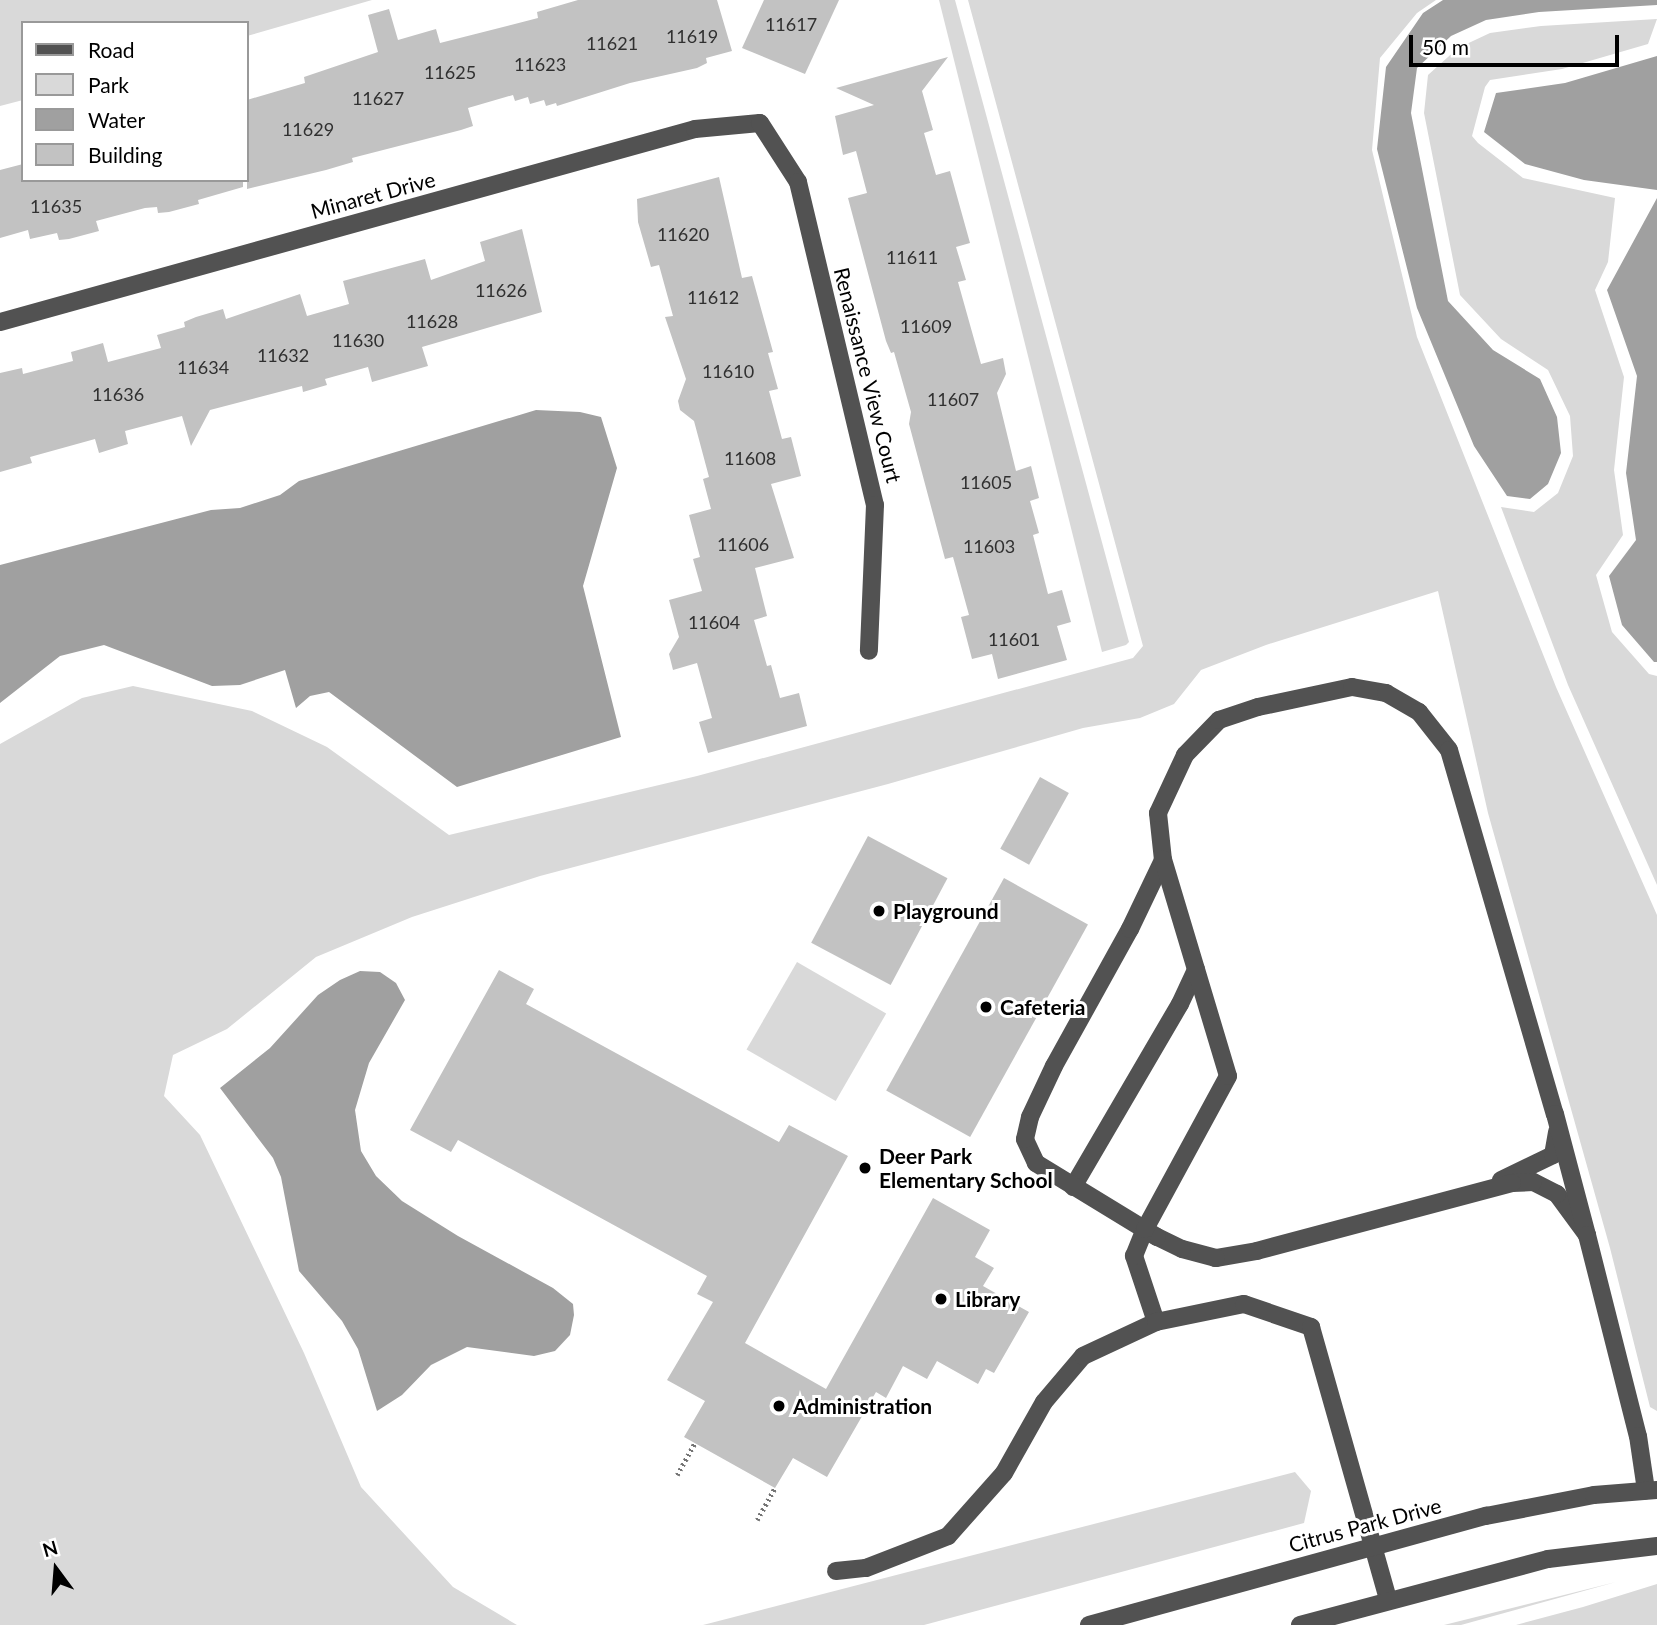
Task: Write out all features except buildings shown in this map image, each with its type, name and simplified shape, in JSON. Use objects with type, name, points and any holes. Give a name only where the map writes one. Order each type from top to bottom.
[{"type":"street","name":"Minaret Drive","points":[[0,322],[695,129],[760,123]]},
{"type":"street","name":"Renaissance View Court","points":[[760,123],[798,182],[875,505],[869,651]]},
{"type":"street","points":[[1156,1322],[1134,1256],[1145,1229],[1228,1076],[1163,860],[1158,813],[1185,755],[1219,720],[1258,707],[1352,687],[1386,693],[1419,712],[1448,750],[1558,1126],[1652,1490]]},
{"type":"street","points":[[1163,860],[1130,929],[1054,1066],[1030,1117],[1025,1139],[1036,1163],[1182,1249],[1216,1258],[1257,1251],[1511,1183],[1533,1182],[1557,1194],[1587,1235]]},
{"type":"street","points":[[1073,1187],[1180,1004],[1196,969]]},
{"type":"street","points":[[1463,1196],[1553,1155],[1558,1126]]},
{"type":"street","points":[[836,1570],[866,1568],[948,1536],[1004,1473],[1044,1402],[1083,1356],[1156,1322],[1244,1304],[1311,1327],[1388,1600]]},
{"type":"street","name":"Citrus Park Drive","points":[[1089,1625],[1499,1513],[1594,1495],[1652,1490]]},
{"type":"street","points":[[1300,1625],[1548,1559],[1657,1546]]},
{"type":"path","points":[[677,1475],[695,1443]]},
{"type":"path","points":[[757,1520],[775,1488]]},
{"type":"green space","points":[[0,0],[372,0],[248,36],[248,21],[21,21],[21,101],[0,106]]},
{"type":"green space","points":[[939,0],[955,0],[1129,642],[1102,652]]},
{"type":"green space","points":[[968,0],[1436,0],[1417,13],[1380,58],[1372,150],[1417,337],[1556,687],[1657,915],[1657,1411],[1650,1407],[1610,1248],[1488,813],[1438,591],[1266,645],[1201,670],[1174,704],[1140,718],[1083,728],[888,784],[540,876],[412,917],[316,957],[227,1029],[173,1055],[164,1096],[200,1135],[304,1353],[361,1487],[453,1587],[517,1625],[0,1625],[0,744],[82,698],[133,686],[252,711],[327,747],[449,835],[697,776],[1133,658],[1143,646]]},
{"type":"green space","points":[[1657,19],[1648,44],[1562,69],[1490,80],[1485,87],[1472,136],[1523,178],[1615,198],[1608,262],[1595,290],[1624,377],[1614,470],[1623,535],[1596,575],[1612,632],[1649,674],[1657,676],[1657,885],[1568,685],[1501,507],[1534,512],[1558,493],[1573,456],[1570,416],[1548,370],[1501,339],[1460,295],[1424,113],[1428,75],[1458,48],[1490,33],[1541,26]]},
{"type":"green space","points":[[797,962],[886,1013],[836,1101],[747,1049]]},
{"type":"green space","points":[[1295,1472],[1311,1491],[1304,1523],[924,1625],[703,1625]]},
{"type":"green space","points":[[1616,1582],[1461,1625],[1444,1625]]},
{"type":"green space","points":[[1657,1584],[1657,1625],[1516,1625],[1583,1607]]},
{"type":"water","points":[[1443,0],[1657,0],[1657,5],[1539,12],[1486,20],[1451,36],[1417,68],[1411,113],[1448,301],[1493,350],[1540,379],[1557,417],[1561,453],[1548,484],[1530,499],[1507,496],[1474,446],[1417,308],[1377,149],[1386,67],[1423,13]]},
{"type":"water","points":[[1657,56],[1657,190],[1584,180],[1525,164],[1484,132],[1496,93],[1565,83]]},
{"type":"water","points":[[1657,198],[1657,662],[1654,662],[1622,625],[1609,576],[1636,540],[1626,473],[1637,376],[1607,290]]},
{"type":"water","points":[[536,410],[580,412],[601,417],[617,468],[583,586],[621,737],[457,787],[329,692],[310,696],[296,708],[285,670],[240,685],[212,686],[104,645],[60,656],[0,703],[0,565],[211,510],[240,508],[280,495],[299,481]]},
{"type":"water","points":[[360,971],[380,972],[396,983],[405,1000],[369,1063],[355,1110],[361,1151],[376,1176],[402,1201],[458,1236],[553,1288],[573,1304],[574,1315],[570,1335],[555,1351],[534,1356],[467,1347],[431,1365],[402,1395],[377,1411],[358,1349],[342,1321],[299,1271],[281,1177],[273,1158],[220,1088],[270,1048],[318,995],[340,980]]},
{"type":"place","name":"Playground","points":[[879,911]]},
{"type":"place","name":"Cafeteria","points":[[986,1007]]},
{"type":"place","name":"Deer Park Elementary School","points":[[865,1168]]},
{"type":"place","name":"Library","points":[[941,1299]]},
{"type":"place","name":"Administration","points":[[779,1406]]}]
